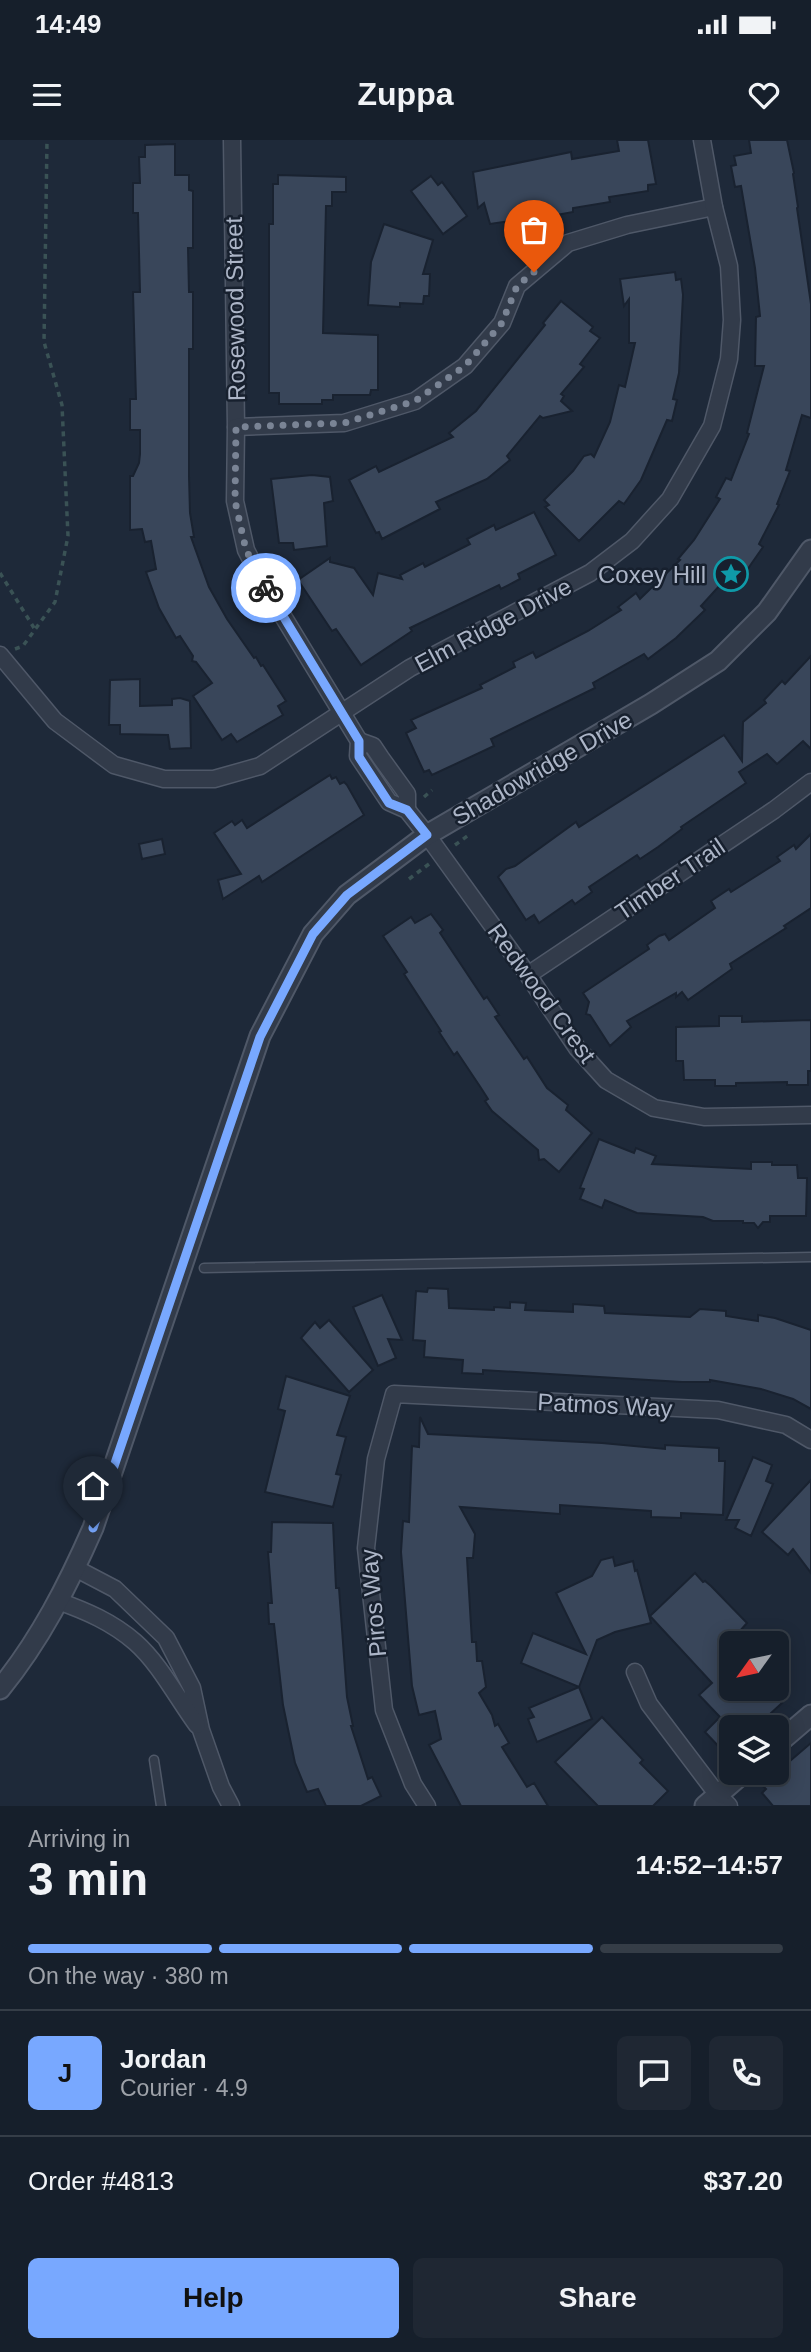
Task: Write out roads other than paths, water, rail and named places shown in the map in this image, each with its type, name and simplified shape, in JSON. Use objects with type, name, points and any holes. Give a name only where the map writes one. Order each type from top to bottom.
[{"type":"street","name":"Rosewood Street","points":[[232,140],[235,501],[246,550],[359,741],[373,746],[407,794],[407,810],[427,835]]},
{"type":"street","name":"Elm Ridge Drive","points":[[0,655],[55,720],[114,765],[164,779],[214,779],[260,766],[410,668],[590,573],[632,541],[670,499],[712,426],[729,359],[732,320],[729,266],[714,207],[702,140]]},
{"type":"street","points":[[236,427],[344,423],[415,401],[465,366],[502,323],[517,286],[568,243],[627,225],[714,207]]},
{"type":"street","name":"Shadowridge Drive","points":[[0,1689],[21,1663],[58,1601],[93,1528],[260,1037],[313,934],[347,895],[427,835],[651,704],[718,661],[767,612],[811,551]]},
{"type":"street","name":"Timber Trail","points":[[528,975],[774,810],[811,782]]},
{"type":"street","name":"Redwood Crest","points":[[427,835],[577,1048],[606,1080],[654,1108],[704,1117],[811,1115]]},
{"type":"street","name":"Patmos Way","points":[[394,1394],[718,1410],[786,1425],[811,1440]]},
{"type":"street","name":"Piros Way","points":[[394,1394],[376,1459],[366,1548],[384,1710],[413,1784],[427,1806]]},
{"type":"street","points":[[75,1568],[115,1589],[166,1638],[192,1688],[201,1730],[221,1787],[231,1806]]},
{"type":"street","points":[[58,1601],[100,1618],[135,1642],[149,1657],[201,1730]]},
{"type":"street","points":[[149,1657],[166,1638]]},
{"type":"street","points":[[635,1672],[649,1704],[717,1802],[732,1785]]},
{"type":"street","points":[[789,1734],[811,1715]]},
{"type":"lane","points":[[204,1268],[811,1257]]},
{"type":"lane","points":[[154,1760],[161,1806]]},
{"type":"place","name":"Coxey Hill","points":[[731,574]]}]
